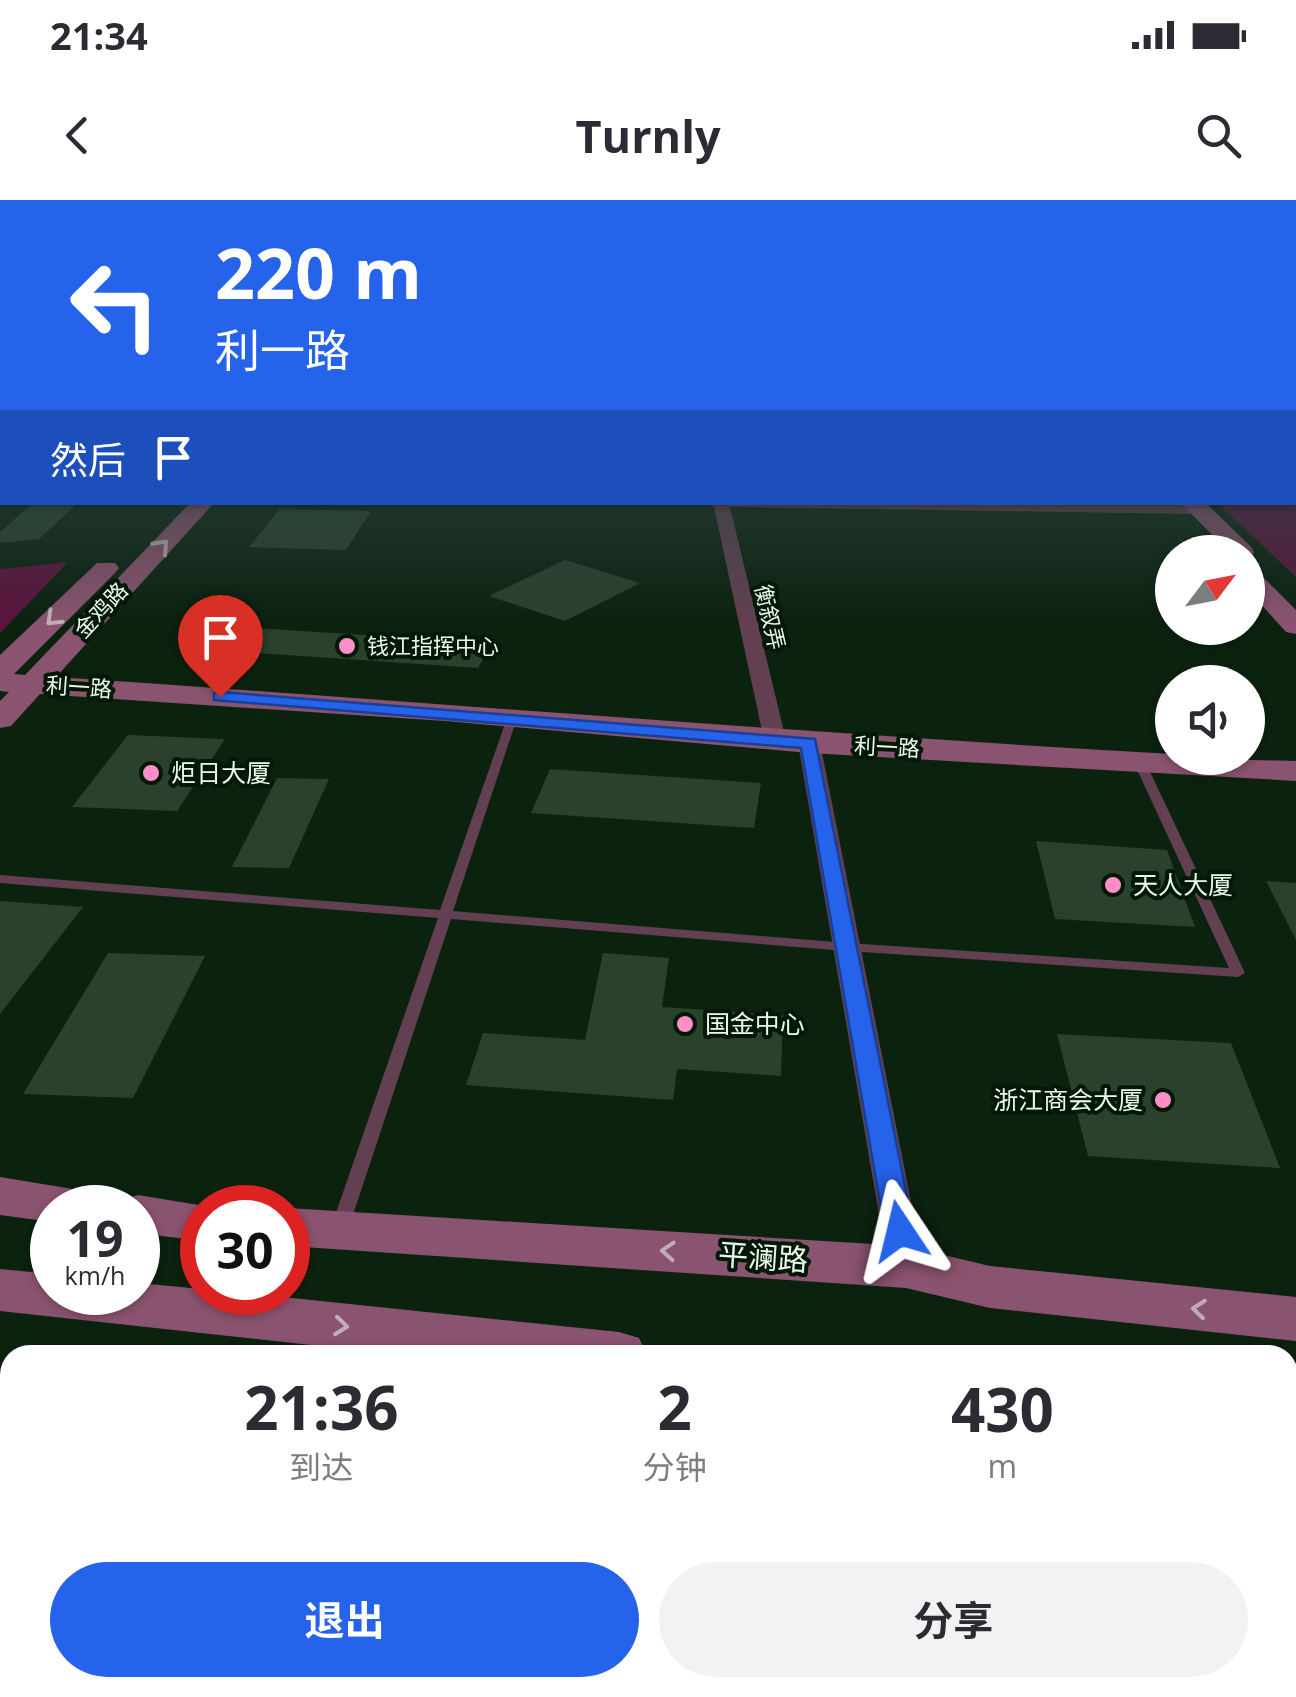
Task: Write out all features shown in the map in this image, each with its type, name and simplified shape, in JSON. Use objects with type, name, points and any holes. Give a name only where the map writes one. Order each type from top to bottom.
[{"type":"main road","name":"金鸡路","points":[[0,671],[170,505]]},
{"type":"main road","name":"金鸡路","points":[[0,719],[16,683],[201,505]]},
{"type":"main road","points":[[1187,506],[1210,535]]},
{"type":"main road","points":[[1187,506],[1222,535]]},
{"type":"main road","points":[[1265,575],[1296,606]]},
{"type":"main road","points":[[1265,594],[1296,626]]},
{"type":"main road","name":"利一路","points":[[16,683],[809,743],[1296,771]]},
{"type":"main road","points":[[0,1196],[30,1200]]},
{"type":"main road","name":"平澜路","points":[[310,1228],[906,1267],[990,1288],[1296,1319]]},
{"type":"main road","points":[[0,1290],[524,1345]]},
{"type":"street","name":"衡叙弄","points":[[721,505],[776,740]]},
{"type":"street","points":[[1032,505],[1187,506]]},
{"type":"street","points":[[809,743],[906,1267]]},
{"type":"lane","points":[[339,1230],[512,718]]},
{"type":"lane","points":[[0,879],[847,948],[1238,973],[1138,762]]},
{"type":"shaded area","points":[[1219,505],[1296,505],[1296,577],[1265,548],[1265,535],[1251,535]]},
{"type":"shaded area","points":[[68,562],[0,633],[0,569]]},
{"type":"building","points":[[31,505],[76,505],[39,539],[0,543],[0,532]]},
{"type":"building","points":[[280,509],[371,511],[346,550],[249,547]]},
{"type":"building","points":[[565,560],[640,583],[565,621],[489,596]]},
{"type":"building","name":"钱江指挥中心","points":[[223,626],[492,643],[478,668],[201,649]]},
{"type":"building","name":"炬日大厦","points":[[128,735],[225,739],[177,811],[72,807]]},
{"type":"building","points":[[550,769],[761,783],[754,828],[531,813]]},
{"type":"building","points":[[277,778],[329,779],[289,868],[232,867]]},
{"type":"building","name":"天人大厦","points":[[1036,841],[1167,850],[1195,927],[1055,919]]},
{"type":"building","points":[[1266,881],[1296,883],[1296,940]]},
{"type":"building","points":[[0,901],[83,907],[0,1014]]},
{"type":"building","points":[[108,953],[205,956],[133,1098],[23,1094]]},
{"type":"building","name":"国金中心","points":[[603,953],[669,958],[662,1007],[783,1015],[781,1076],[677,1069],[673,1100],[466,1085],[483,1033],[585,1040]]},
{"type":"building","name":"浙江商会大厦","points":[[1057,1034],[1231,1043],[1280,1168],[1088,1156]]},
{"type":"place","name":"钱江指挥中心","points":[[347,646]]},
{"type":"place","name":"炬日大厦","points":[[151,773]]},
{"type":"place","name":"天人大厦","points":[[1113,885]]},
{"type":"place","name":"国金中心","points":[[685,1024]]},
{"type":"place","name":"浙江商会大厦","points":[[1163,1100]]},
{"type":"route","points":[[220,697],[809,743],[900,1231]]}]
